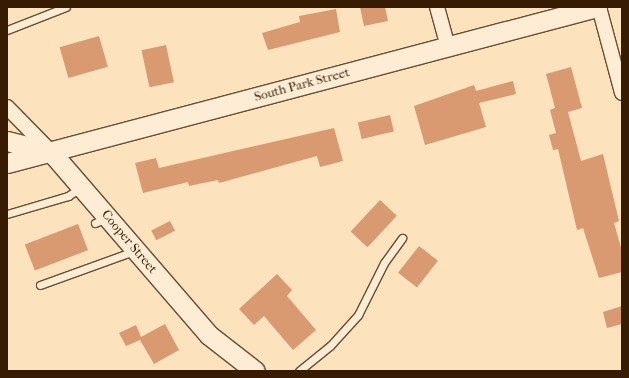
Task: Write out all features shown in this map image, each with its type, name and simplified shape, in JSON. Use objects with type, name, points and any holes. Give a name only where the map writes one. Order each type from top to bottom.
[{"type":"main road","name":"South Park Street","points":[[7,163],[598,7]]},
{"type":"main road","points":[[7,141],[51,152]]},
{"type":"main road","name":"Cooper Street","points":[[51,152],[82,186],[101,220],[136,251],[209,335],[256,371]]},
{"type":"street","points":[[437,7],[448,47]]},
{"type":"street","points":[[598,7],[622,93]]},
{"type":"street","name":"Cooper Street","points":[[7,107],[51,152]]},
{"type":"lane","points":[[7,30],[66,7]]},
{"type":"lane","points":[[7,214],[68,196],[82,186]]},
{"type":"lane","points":[[299,371],[330,346],[358,315],[384,263],[402,238]]},
{"type":"lane","points":[[40,285],[136,251]]},
{"type":"building","points":[[360,7],[385,7],[388,21],[364,26]]},
{"type":"building","points":[[336,9],[340,32],[268,50],[262,33],[300,22],[299,16]]},
{"type":"building","points":[[99,36],[108,67],[68,78],[60,47]]},
{"type":"building","points":[[166,45],[174,82],[149,87],[142,50]]},
{"type":"building","points":[[571,67],[582,108],[568,112],[581,161],[603,154],[619,221],[614,223],[622,251],[622,272],[599,278],[583,228],[577,230],[558,149],[553,150],[549,135],[556,133],[550,110],[555,108],[546,74]]},
{"type":"building","points":[[513,81],[516,94],[479,103],[486,127],[425,145],[414,106],[474,85],[476,91]]},
{"type":"building","points":[[390,115],[394,132],[362,139],[358,122]]},
{"type":"building","points":[[334,128],[343,161],[320,167],[317,156],[219,183],[218,180],[189,186],[188,182],[143,193],[135,163],[156,158],[159,168]]},
{"type":"building","points":[[380,200],[397,216],[367,247],[351,231]]},
{"type":"building","points":[[170,221],[175,231],[156,240],[151,231]]},
{"type":"building","points":[[78,224],[88,250],[35,271],[25,244]]},
{"type":"building","points":[[419,246],[438,261],[417,288],[398,273]]},
{"type":"building","points":[[277,274],[292,290],[287,296],[316,330],[293,350],[264,316],[254,325],[239,309]]},
{"type":"building","points":[[622,306],[622,324],[607,328],[603,312]]},
{"type":"building","points":[[165,324],[179,350],[154,364],[140,340],[126,346],[119,333],[136,325],[141,337]]}]
